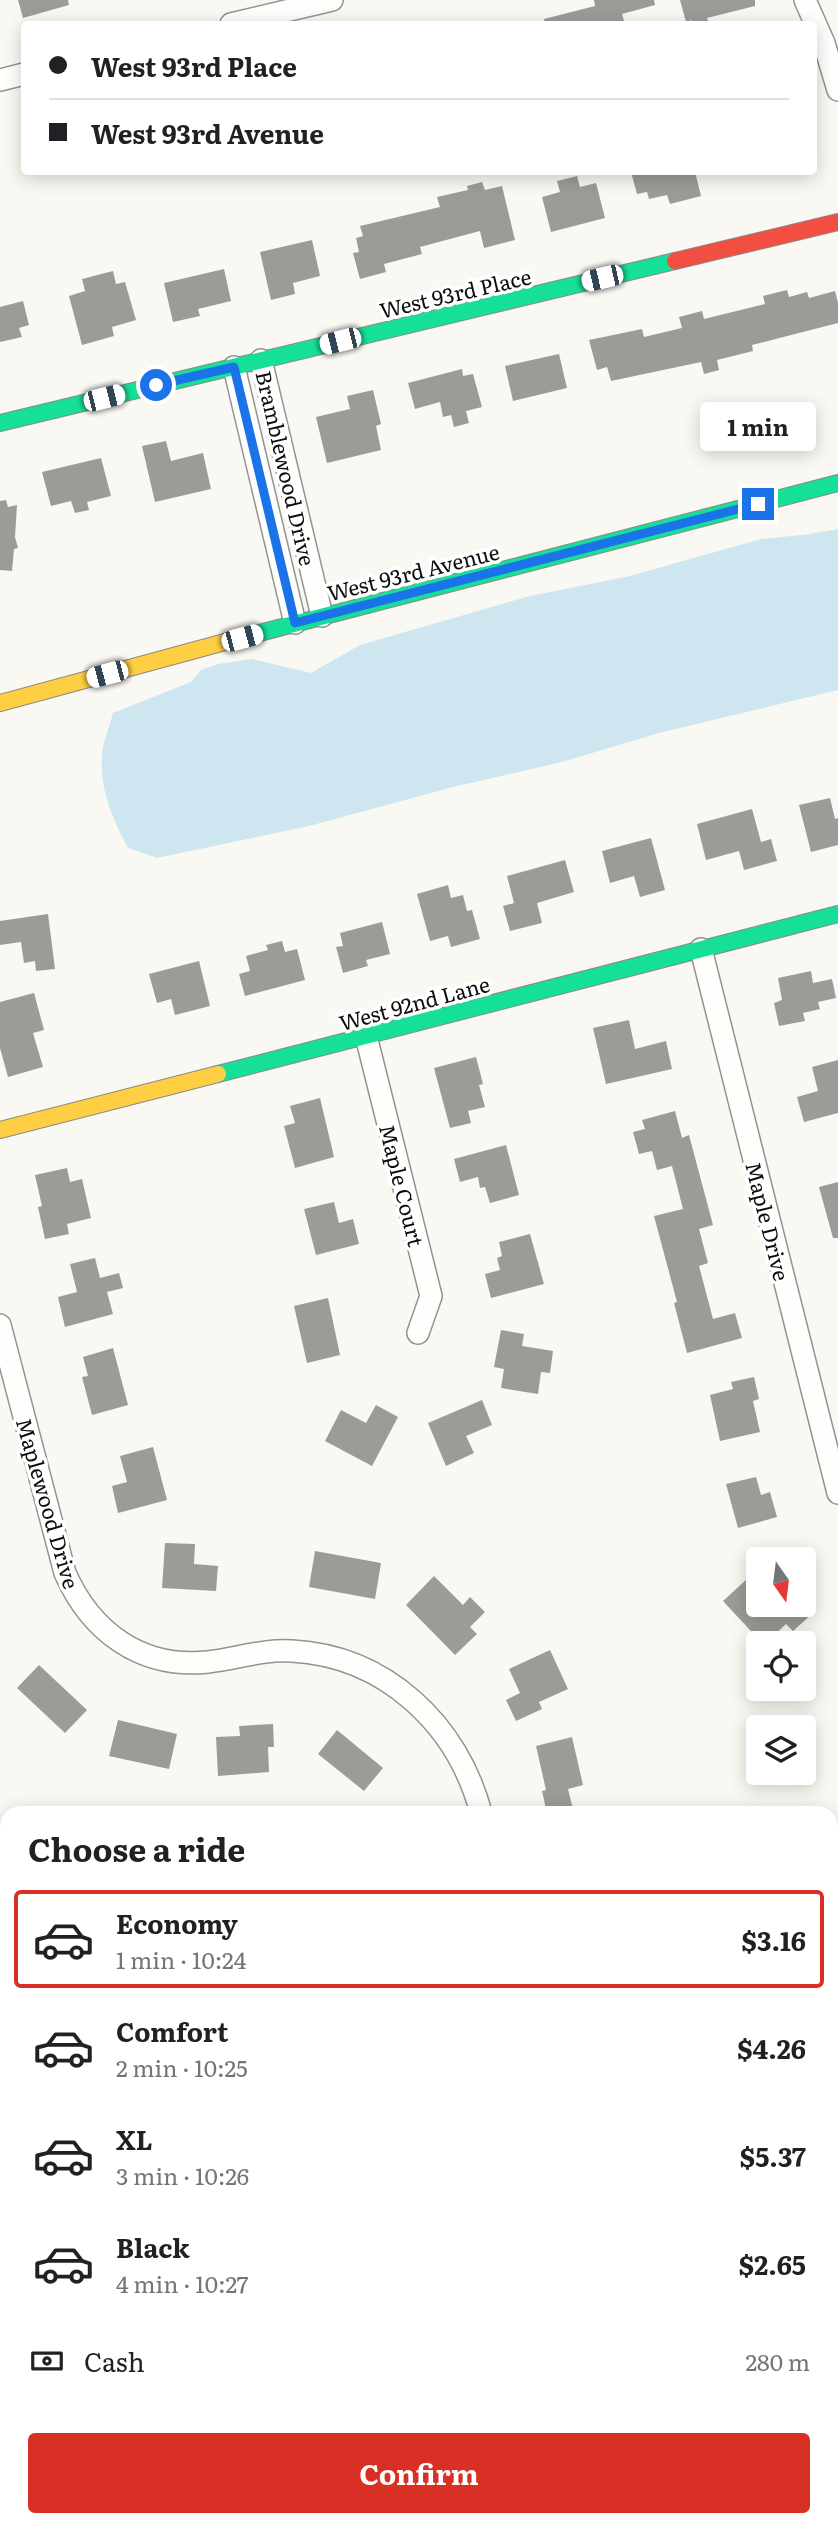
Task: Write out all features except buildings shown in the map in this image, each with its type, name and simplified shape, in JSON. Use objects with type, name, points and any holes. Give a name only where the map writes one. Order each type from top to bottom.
[{"type":"street","points":[[243,21],[332,0]]},
{"type":"street","points":[[805,0],[814,21]]},
{"type":"street","points":[[817,27],[838,90]]},
{"type":"street","points":[[0,80],[21,75]]},
{"type":"street","name":"West 93rd Place","points":[[0,423],[838,222]]},
{"type":"street","name":"Bramblewood Drive","points":[[261,360],[323,616]]},
{"type":"street","name":"Bramblewood Drive","points":[[234,367],[295,623]]},
{"type":"street","name":"West 93rd Avenue","points":[[0,703],[295,623],[838,483]]},
{"type":"street","name":"West 92nd Lane","points":[[0,1130],[838,914]]},
{"type":"street","name":"Maple Drive","points":[[701,949],[838,1493]]},
{"type":"street","name":"Maple Court","points":[[366,1036],[431,1296],[418,1333]]},
{"type":"street","name":"Maplewood Drive","points":[[0,1325],[65,1573],[81,1605],[92,1618],[121,1642],[177,1663],[211,1662],[253,1653],[292,1651],[328,1656],[365,1669],[398,1687],[435,1722],[455,1749],[466,1770],[479,1806]]},
{"type":"water","points":[[838,529],[838,690],[659,733],[562,762],[453,787],[309,826],[157,858],[128,848],[112,815],[103,780],[102,755],[113,713],[191,682],[201,670],[218,664],[252,659],[311,673],[360,645],[530,596],[630,576],[761,539]]},
{"type":"traffic: fast","points":[[0,423],[675,261]]},
{"type":"traffic: fast","points":[[236,639],[838,483]]},
{"type":"traffic: fast","points":[[218,1074],[838,914]]},
{"type":"traffic: slow","points":[[0,703],[236,639]]},
{"type":"traffic: slow","points":[[0,1130],[218,1074]]},
{"type":"traffic: jam","points":[[675,261],[838,222]]},
{"type":"route","points":[[156,385],[234,367],[295,623],[758,504]]}]
